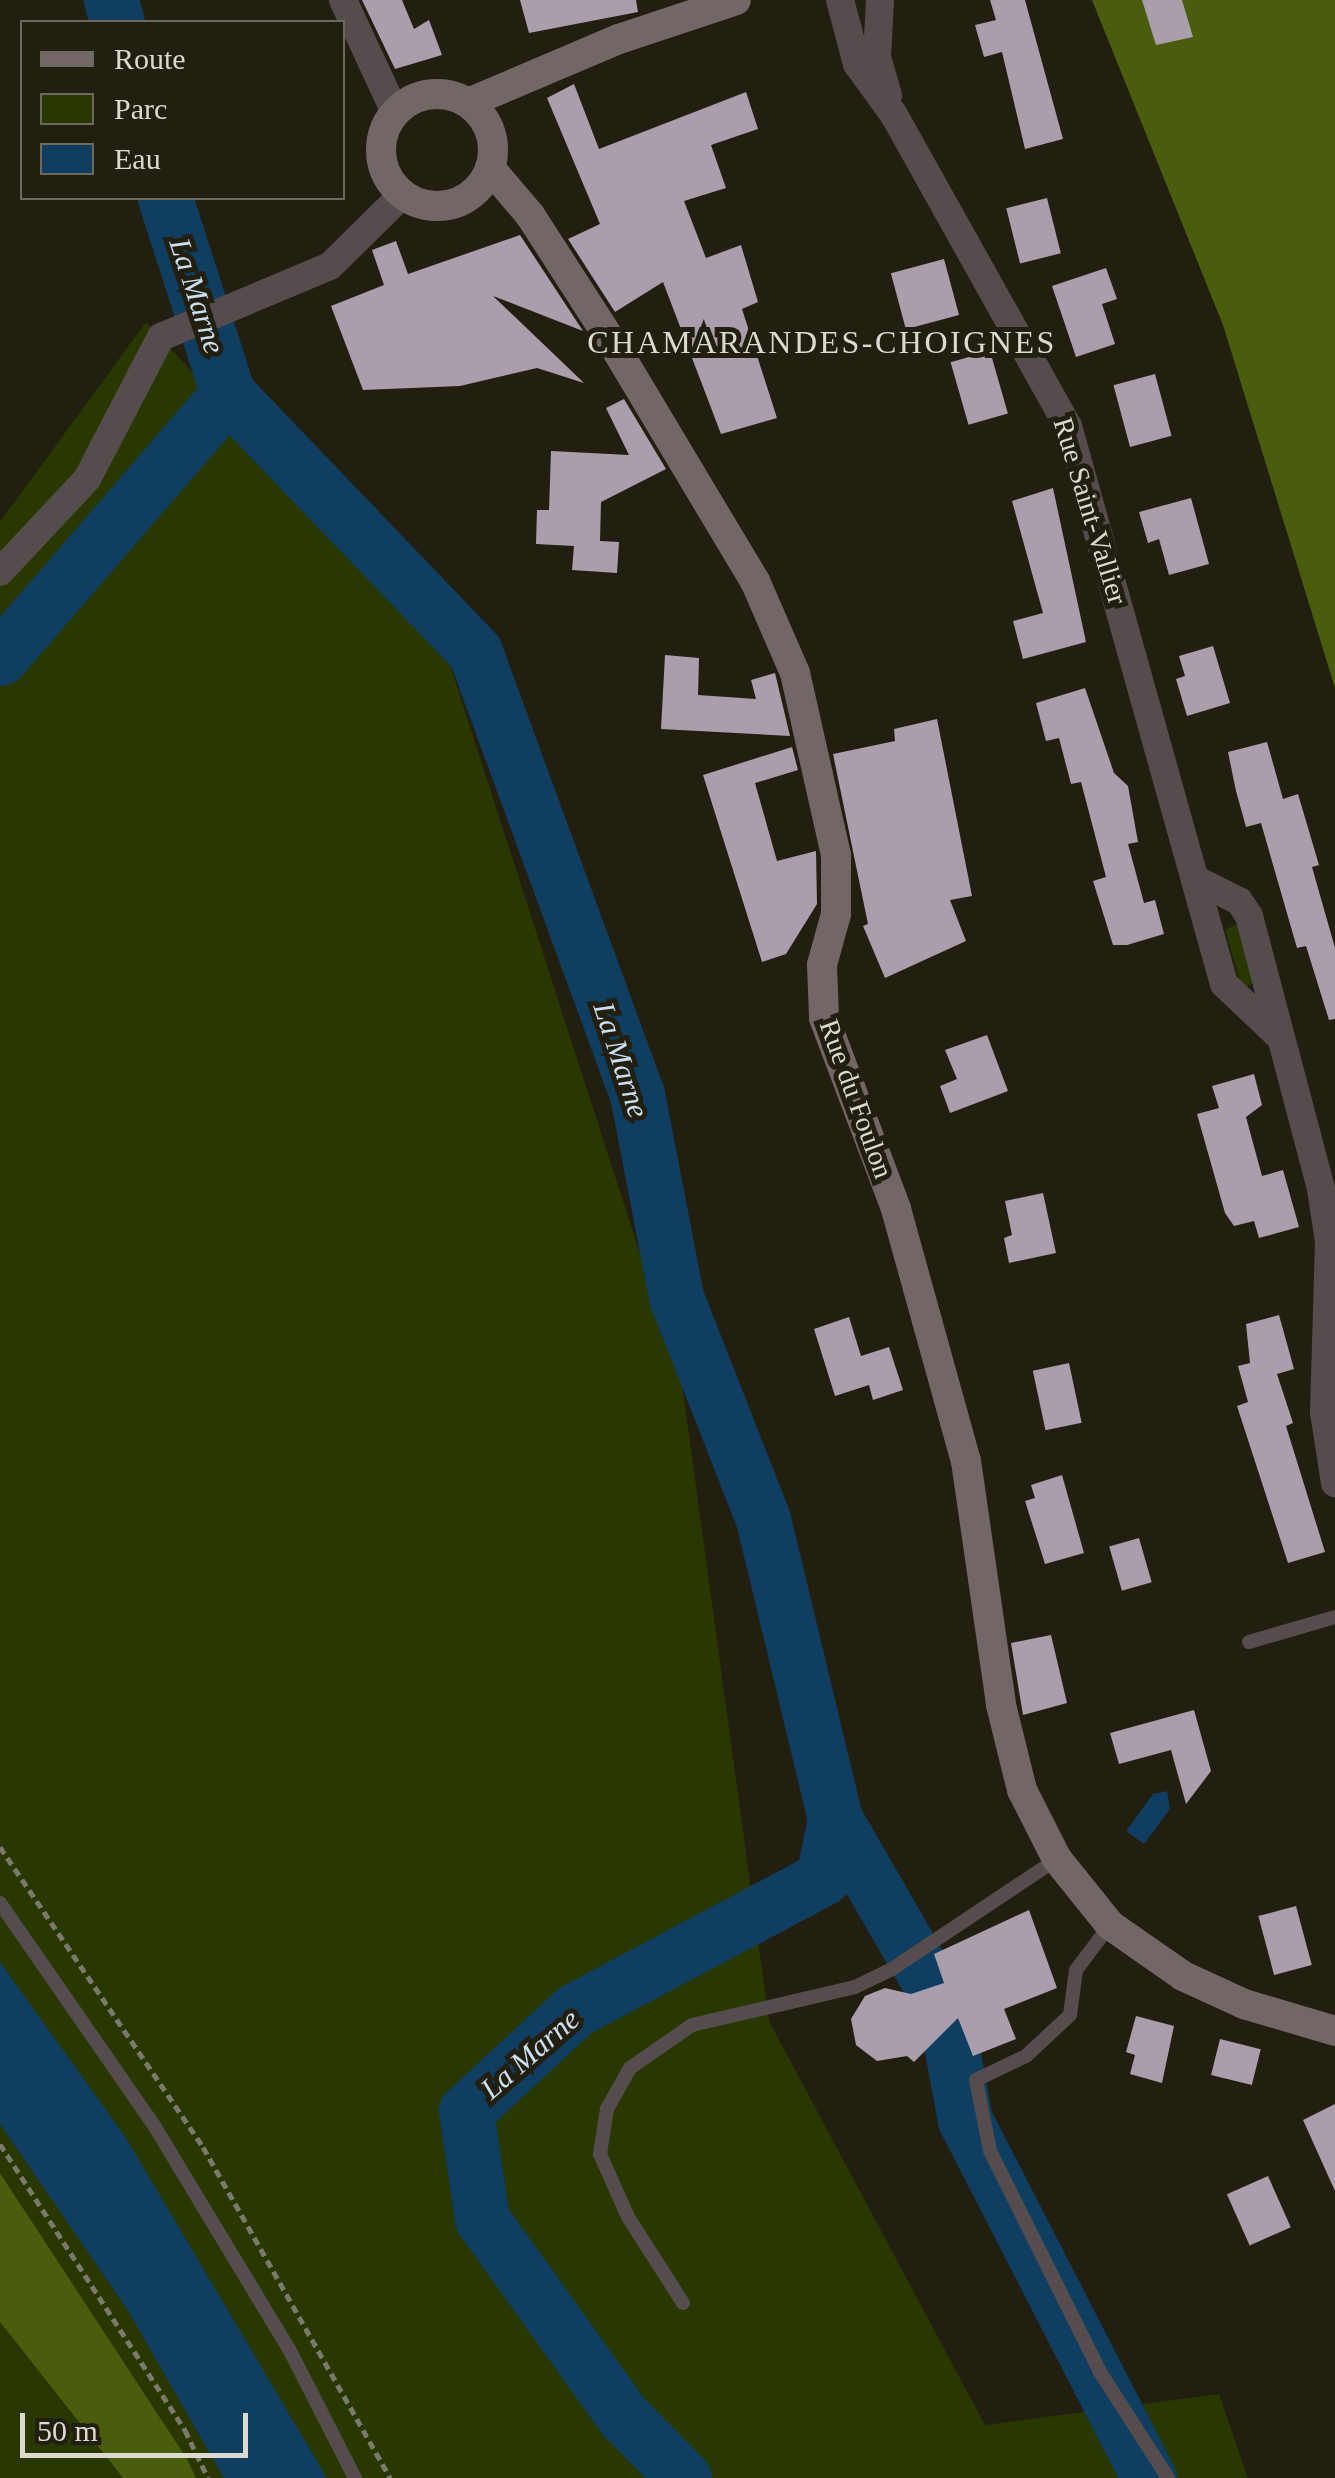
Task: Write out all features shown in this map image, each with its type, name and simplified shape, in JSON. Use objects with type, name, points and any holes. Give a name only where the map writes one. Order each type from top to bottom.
[{"type":"street","points":[[343,0],[395,112]]},
{"type":"street","points":[[468,103],[490,132],[490,168],[469,196],[453,204],[436,206],[402,194],[383,164],[381,146],[395,112],[422,96],[468,103],[619,39],[736,0]]},
{"type":"street","name":"Rue Saint-Vallier","points":[[840,0],[851,52],[894,115],[1068,426],[1224,984],[1280,1036]]},
{"type":"street","name":"Rue Saint-Vallier","points":[[880,0],[877,58],[894,115]]},
{"type":"street","name":"Rue du Foulon","points":[[490,168],[530,215],[610,338],[756,581],[795,673],[836,855],[836,914],[822,965],[824,1018],[896,1208],[966,1461],[983,1550],[1000,1705],[1022,1790],[1057,1859],[1110,1926],[1183,1976],[1244,2004],[1335,2031]]},
{"type":"street","points":[[0,572],[87,479],[161,337],[330,266],[402,194]]},
{"type":"street","points":[[1195,879],[1238,901],[1249,916],[1328,1216],[1324,1412],[1335,1483]]},
{"type":"lane","points":[[1248,1642],[1335,1617]]},
{"type":"lane","points":[[683,2304],[628,2217],[600,2154],[607,2109],[630,2068],[692,2025],[856,1987],[892,1970],[928,1941],[1057,1859]]},
{"type":"lane","points":[[0,1903],[154,2127],[289,2349],[355,2478]]},
{"type":"lane","points":[[1110,1926],[1076,1970],[1070,2015],[1026,2056],[976,2080],[990,2151],[1100,2372],[1168,2478]]},
{"type":"path","points":[[0,2144],[174,2413],[208,2478]]},
{"type":"green space","points":[[1092,0],[1335,0],[1335,688],[1223,325]]},
{"type":"green space","points":[[146,322],[443,643],[682,1384],[769,2021],[985,2425],[1219,2394],[1248,2478],[196,2478],[0,2173],[0,522]]},
{"type":"green space","points":[[1240,922],[1255,983],[1242,988],[1225,930]]},
{"type":"green space","points":[[0,2173],[196,2478],[123,2478],[0,2322]]},
{"type":"green space","points":[[0,2322],[123,2478],[0,2478]]},
{"type":"water","points":[[1167,1791],[1170,1809],[1144,1844],[1126,1831],[1153,1794]]},
{"type":"water","points":[[0,1962],[126,2138],[327,2478],[224,2478],[127,2309],[0,2124]]},
{"type":"building","points":[[362,0],[402,0],[414,29],[429,20],[442,55],[395,69]]},
{"type":"building","points":[[520,0],[636,0],[638,12],[529,33]]},
{"type":"building","points":[[990,0],[1025,0],[1063,139],[1025,149],[1002,52],[984,57],[975,25],[996,20]]},
{"type":"building","points":[[1142,0],[1182,0],[1193,37],[1156,45]]},
{"type":"building","points":[[574,84],[599,149],[746,92],[758,129],[711,145],[726,188],[684,201],[706,258],[741,245],[758,302],[742,309],[777,418],[721,434],[663,282],[615,312],[568,239],[600,224],[547,98]]},
{"type":"building","points":[[1047,198],[1061,253],[1020,263],[1006,208]]},
{"type":"building","points":[[520,235],[583,331],[493,296],[584,383],[537,368],[460,386],[363,390],[331,306],[384,285],[372,250],[396,241],[408,274]]},
{"type":"building","points":[[944,259],[959,315],[906,329],[891,273]]},
{"type":"building","points":[[1106,268],[1117,299],[1102,304],[1115,344],[1076,357],[1052,286]]},
{"type":"building","points":[[990,351],[1008,413],[969,425],[951,362]]},
{"type":"building","points":[[1155,374],[1172,436],[1130,447],[1113,385]]},
{"type":"building","points":[[624,399],[666,469],[601,502],[600,541],[619,542],[617,573],[572,570],[574,546],[536,544],[537,510],[549,510],[551,451],[629,455],[606,408]]},
{"type":"building","points":[[1053,488],[1086,642],[1023,659],[1013,621],[1043,613],[1012,501]]},
{"type":"building","points":[[1191,498],[1209,564],[1169,575],[1159,539],[1148,543],[1139,512]]},
{"type":"building","points":[[1213,646],[1230,703],[1187,716],[1176,679],[1185,676],[1179,656]]},
{"type":"building","points":[[665,655],[699,658],[698,695],[756,699],[751,680],[775,673],[790,736],[661,729]]},
{"type":"building","points":[[1085,688],[1114,773],[1128,786],[1138,842],[1128,844],[1144,903],[1155,900],[1164,934],[1127,945],[1113,945],[1093,881],[1106,877],[1081,782],[1071,784],[1059,738],[1046,741],[1036,703]]},
{"type":"building","points":[[937,719],[972,896],[950,900],[966,941],[885,978],[863,926],[868,924],[833,754],[895,741],[894,729]]},
{"type":"building","points":[[1267,742],[1283,799],[1298,794],[1319,865],[1312,867],[1335,948],[1335,1019],[1329,1020],[1306,946],[1297,948],[1261,823],[1246,827],[1236,791],[1228,752]]},
{"type":"building","points":[[792,747],[798,770],[755,783],[777,861],[816,851],[817,904],[786,954],[762,962],[703,775]]},
{"type":"building","points":[[987,1035],[1008,1091],[950,1113],[940,1086],[957,1079],[945,1050]]},
{"type":"building","points":[[1254,1074],[1262,1105],[1246,1117],[1262,1176],[1283,1170],[1299,1227],[1259,1238],[1254,1221],[1234,1226],[1225,1213],[1197,1114],[1219,1108],[1212,1086]]},
{"type":"building","points":[[1043,1193],[1056,1253],[1009,1263],[1004,1238],[1012,1235],[1005,1201]]},
{"type":"building","points":[[1279,1315],[1294,1369],[1277,1374],[1293,1423],[1286,1426],[1325,1552],[1288,1563],[1237,1406],[1248,1402],[1238,1366],[1250,1363],[1246,1324]]},
{"type":"building","points":[[849,1317],[861,1356],[889,1347],[903,1390],[873,1400],[869,1385],[835,1396],[814,1329]]},
{"type":"building","points":[[1069,1363],[1082,1423],[1045,1430],[1033,1371]]},
{"type":"building","points":[[1062,1475],[1084,1553],[1045,1564],[1025,1501],[1035,1498],[1031,1485]]},
{"type":"building","points":[[1139,1538],[1152,1582],[1122,1591],[1109,1547]]},
{"type":"building","points":[[1051,1635],[1067,1703],[1023,1715],[1011,1643]]},
{"type":"building","points":[[1194,1710],[1211,1771],[1186,1804],[1171,1750],[1119,1764],[1110,1733]]},
{"type":"building","points":[[1296,1906],[1312,1965],[1274,1975],[1258,1916]]},
{"type":"building","points":[[1029,1910],[1057,1988],[1004,2009],[1016,2039],[973,2056],[958,2018],[914,2062],[907,2056],[877,2061],[856,2045],[851,2019],[865,1996],[885,1988],[911,1994],[944,1983],[934,1954]]},
{"type":"building","points":[[1136,2016],[1174,2026],[1162,2083],[1130,2074],[1135,2055],[1126,2052]]},
{"type":"building","points":[[1220,2039],[1261,2049],[1252,2085],[1211,2075]]},
{"type":"building","points":[[1335,2104],[1335,2191],[1303,2120]]},
{"type":"building","points":[[1268,2176],[1291,2227],[1250,2245],[1227,2194]]},
{"type":"waterway","name":"La Marne","points":[[111,0],[116,20]]},
{"type":"waterway","name":"La Marne","points":[[166,200],[228,394]]},
{"type":"waterway","name":"La Marne","points":[[0,658],[228,394],[475,652],[637,1094],[676,1297],[763,1519],[835,1819],[823,1878],[575,2010],[466,2111],[482,2219],[624,2417],[684,2478]]},
{"type":"waterway","name":"La Marne","points":[[835,1819],[932,1987]]},
{"type":"waterway","name":"La Marne","points":[[947,2023],[965,2120],[1149,2478]]},
{"type":"district","name":"CHAMARANDES-CHOIGNES","points":[[822,342]]}]
